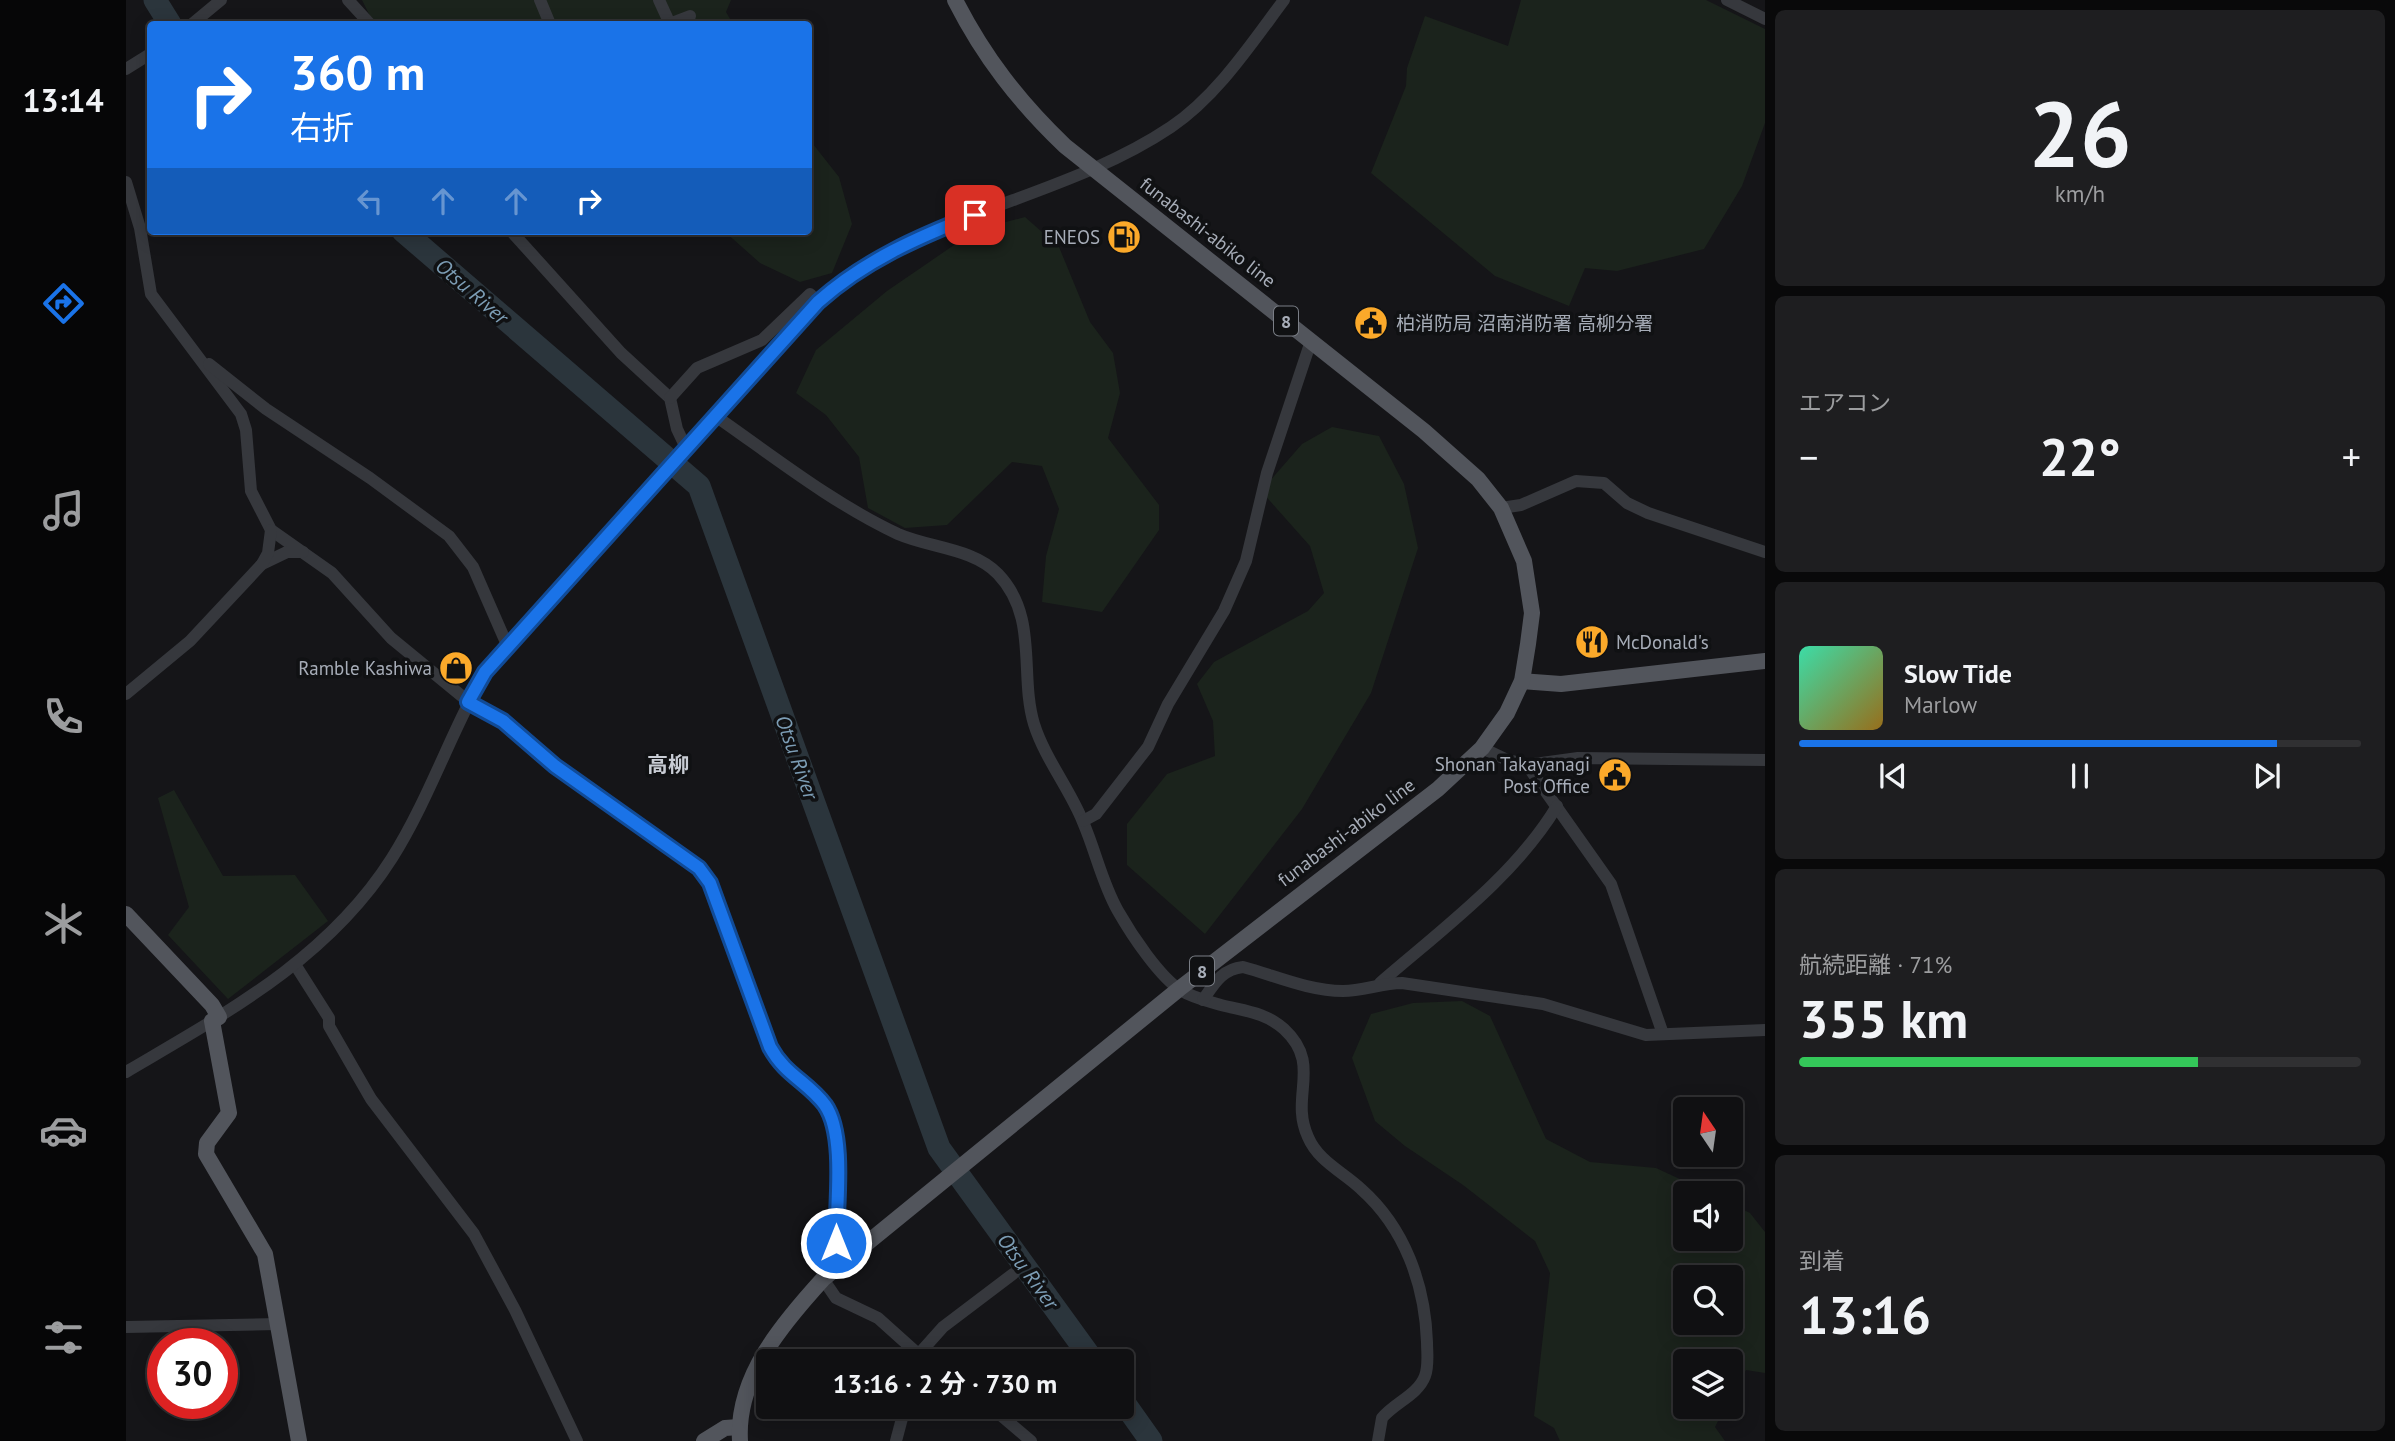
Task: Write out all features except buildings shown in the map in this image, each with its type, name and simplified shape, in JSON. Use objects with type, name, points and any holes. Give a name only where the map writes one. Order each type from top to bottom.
[{"type":"main road","name":"funabashi-abiko line","points":[[740,1434],[744,1401],[761,1359],[784,1323],[822,1279],[1179,989],[1438,789],[1482,748],[1507,713],[1522,681],[1532,613],[1529,583],[1516,538],[1501,508],[1457,459],[1093,170],[1023,106],[975,39],[955,0]]},
{"type":"main road","points":[[1522,681],[1561,684],[1765,662]]},
{"type":"main road","points":[[126,914],[212,1005],[219,1017],[212,1021],[229,1113],[207,1143],[206,1154],[265,1254],[299,1441]]},
{"type":"main road","points":[[704,1441],[725,1428],[740,1434]]},
{"type":"street","points":[[196,21],[220,0]]},
{"type":"street","points":[[348,0],[367,21]]},
{"type":"street","points":[[540,0],[549,21]]},
{"type":"street","points":[[659,0],[669,21]]},
{"type":"street","points":[[126,1072],[216,1019],[296,966],[355,908],[392,858],[414,820],[468,702],[485,672],[818,302],[857,271],[891,251],[931,232],[1093,170],[1141,145],[1192,110],[1251,44],[1284,0]]},
{"type":"street","points":[[1727,0],[1765,19]]},
{"type":"street","points":[[678,21],[690,16]]},
{"type":"street","points":[[126,69],[147,56]]},
{"type":"street","points":[[126,182],[140,228],[151,294],[241,414],[246,430],[251,491],[271,530],[332,573],[391,638],[468,702],[488,710],[555,766],[687,858],[710,883],[770,1047],[779,1063],[824,1104],[831,1117],[836,1147],[835,1267]]},
{"type":"street","points":[[515,235],[621,353],[670,398],[684,450]]},
{"type":"street","points":[[670,398],[697,368],[762,340],[810,294],[818,302]]},
{"type":"street","points":[[1083,821],[1097,814],[1148,747],[1168,704],[1223,611],[1246,561],[1267,473],[1311,341]]},
{"type":"street","points":[[203,360],[222,371],[294,429],[370,478],[449,536],[473,567],[508,647]]},
{"type":"street","points":[[714,415],[846,506],[900,535],[976,558],[1001,577],[1023,618],[1028,646],[1031,712],[1035,729],[1083,821],[1103,882],[1119,913],[1148,955],[1179,989],[1203,1000],[1259,1013],[1283,1028],[1295,1041],[1302,1052],[1306,1069],[1301,1102],[1307,1136],[1326,1162],[1362,1189],[1378,1207],[1411,1261],[1422,1290],[1426,1312],[1427,1367],[1424,1379],[1416,1389],[1382,1418],[1378,1441]]},
{"type":"street","points":[[1501,508],[1521,505],[1576,481],[1604,483],[1627,503],[1648,513],[1765,552]]},
{"type":"street","points":[[126,694],[190,640],[262,564],[268,553],[271,530]]},
{"type":"street","points":[[262,564],[287,552],[303,552]]},
{"type":"street","points":[[1482,748],[1505,759],[1527,765],[1578,758],[1765,760]]},
{"type":"street","points":[[1527,765],[1611,884],[1663,1034]]},
{"type":"street","points":[[1379,984],[1503,872],[1547,823],[1557,806]]},
{"type":"street","points":[[296,966],[330,1018],[329,1026],[372,1099],[474,1234],[515,1310],[578,1441]]},
{"type":"street","points":[[1203,1000],[1220,976],[1233,968],[1243,967],[1324,990],[1347,991],[1402,982],[1543,1004],[1647,1035],[1765,1030]]},
{"type":"street","points":[[929,1349],[943,1327],[1013,1274]]},
{"type":"street","points":[[822,1279],[835,1298],[878,1318],[911,1349]]},
{"type":"street","points":[[126,1327],[278,1324]]},
{"type":"street","points":[[896,1441],[902,1419]]},
{"type":"street","points":[[1005,1419],[1031,1441]]},
{"type":"shaded area","points":[[362,0],[731,0],[726,12],[731,21],[372,21]]},
{"type":"shaded area","points":[[1521,0],[1706,0],[1765,29],[1765,123],[1742,186],[1704,249],[1617,271],[1585,268],[1569,306],[1495,276],[1371,173],[1406,86],[1407,68],[1425,16],[1508,46]]},
{"type":"shaded area","points":[[812,143],[839,177],[852,224],[832,273],[800,282],[760,263],[728,235],[812,235]]},
{"type":"shaded area","points":[[1025,217],[1059,247],[1090,322],[1113,353],[1120,393],[1108,438],[1159,505],[1159,530],[1102,612],[1042,602],[1046,556],[1059,509],[1042,466],[1012,462],[947,525],[905,528],[868,508],[859,457],[826,415],[796,393],[816,350],[887,291],[976,230]]},
{"type":"shaded area","points":[[1332,427],[1379,436],[1404,484],[1418,548],[1371,693],[1302,809],[1205,934],[1127,865],[1127,824],[1167,774],[1215,756],[1213,721],[1197,684],[1214,662],[1308,611],[1324,593],[1310,546],[1261,491],[1302,444]]},
{"type":"shaded area","points":[[174,790],[223,876],[295,875],[328,921],[228,999],[168,935],[189,907],[158,798]]},
{"type":"shaded area","points":[[1462,1001],[1490,1016],[1546,1139],[1590,1162],[1656,1168],[1684,1181],[1673,1181],[1673,1251],[1743,1251],[1743,1210],[1750,1213],[1765,1232],[1765,1373],[1746,1370],[1743,1375],[1743,1349],[1673,1349],[1673,1419],[1719,1419],[1715,1427],[1725,1441],[1560,1441],[1554,1428],[1534,1416],[1550,1273],[1535,1241],[1375,1121],[1352,1058],[1371,1014],[1413,1003]]},
{"type":"waterway","name":"Otsu River","points":[[155,0],[168,21]]},
{"type":"waterway","name":"Otsu River","points":[[408,235],[699,486],[939,1148],[1085,1349]]},
{"type":"waterway","name":"Otsu River","points":[[1134,1417],[1151,1441]]},
{"type":"place","name":"ENEOS","points":[[1124,237]]},
{"type":"place","name":"柏消防局 沼南消防署 高柳分署","points":[[1371,323]]},
{"type":"place","name":"McDonald's","points":[[1592,642]]},
{"type":"place","name":"Ramble Kashiwa","points":[[456,668]]},
{"type":"place","name":"Shonan Takayanagi Post Office","points":[[1615,775]]},
{"type":"district","name":"高柳","points":[[668,764]]},
{"type":"route","points":[[836,1243],[836,1147],[831,1117],[824,1104],[787,1073],[770,1047],[710,883],[687,858],[555,766],[488,710],[468,702],[485,672],[818,302],[857,271],[891,251],[975,215]]}]
